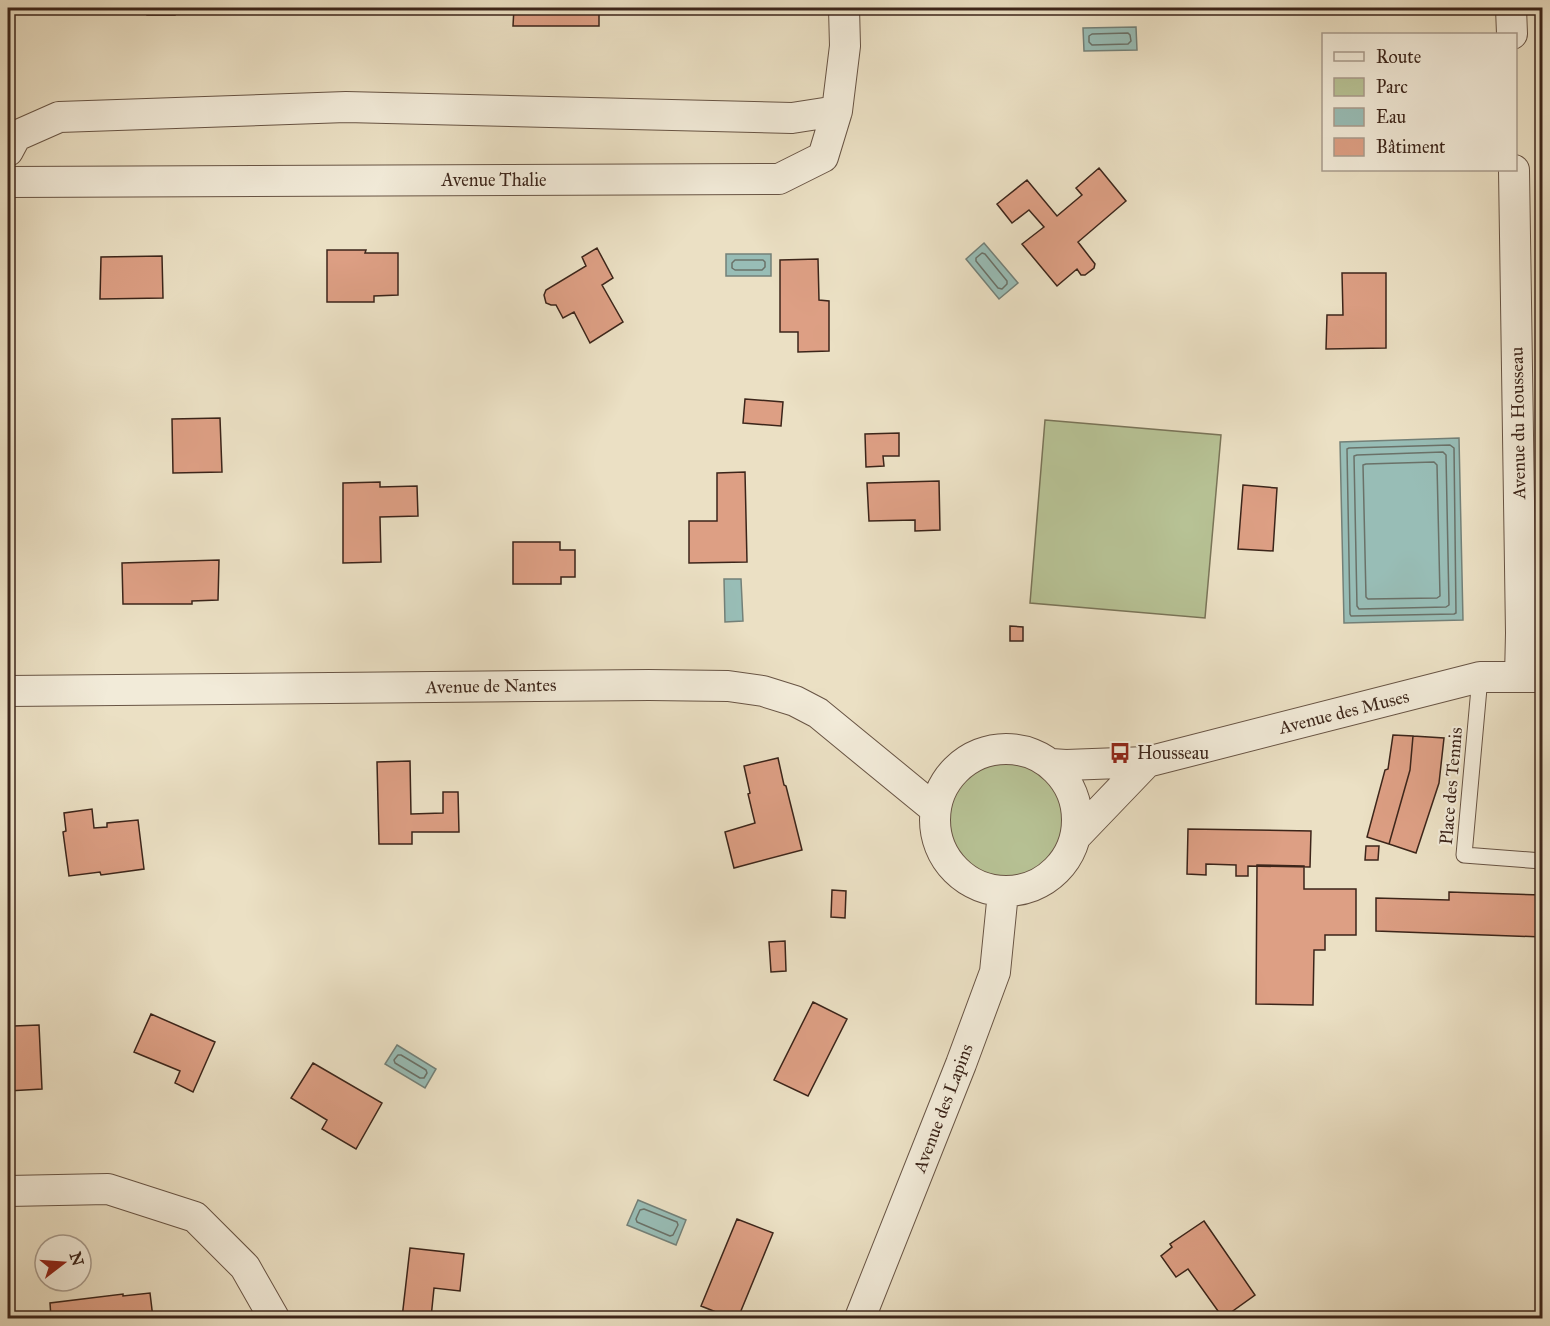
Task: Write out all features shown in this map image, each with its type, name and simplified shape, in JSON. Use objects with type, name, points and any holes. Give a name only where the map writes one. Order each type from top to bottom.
[{"type":"street","name":"Avenue Thalie","points":[[8,182],[779,179],[823,157],[837,111],[845,46],[844,8]]},
{"type":"street","points":[[1511,8],[1512,33]]},
{"type":"street","points":[[8,151],[16,136],[59,117],[346,107],[792,118],[837,111]]},
{"type":"street","name":"Avenue du Housseau","points":[[1514,171],[1521,633],[1531,677]]},
{"type":"street","name":"Avenue des Muses","points":[[1051,764],[1147,762],[1480,677],[1531,677]]},
{"type":"street","name":"Avenue de Nantes","points":[[8,691],[728,686],[763,691],[795,701],[818,713],[935,809]]},
{"type":"street","points":[[1012,748],[1032,753],[1051,764],[1065,778],[1074,796],[1078,816],[1076,836],[1067,859],[1050,877],[1028,888],[1003,892],[980,887],[959,874],[944,856],[936,833],[935,809],[942,789],[954,771],[970,758],[990,750],[1012,748]]},
{"type":"street","points":[[1076,836],[1147,762]]},
{"type":"street","name":"Avenue des Lapins","points":[[860,1318],[995,972],[1003,892]]},
{"type":"street","points":[[8,1191],[108,1189],[195,1216],[245,1267],[274,1318]]},
{"type":"lane","name":"Place des Tennis","points":[[1480,677],[1464,855],[1542,861]]},
{"type":"green space","points":[[1045,420],[1221,435],[1205,618],[1030,603]]},
{"type":"green space","points":[[1007,759],[1030,764],[1049,777],[1062,796],[1067,819],[1062,842],[1049,861],[1030,874],[1007,879],[984,874],[965,861],[952,842],[947,819],[952,796],[965,777],[984,764]]},
{"type":"water","points":[[1136,27],[1137,50],[1084,51],[1083,28]]},
{"type":"water","points":[[984,243],[1018,283],[999,299],[966,259]]},
{"type":"water","points":[[726,254],[771,254],[771,276],[726,276]]},
{"type":"water","points":[[1459,438],[1463,620],[1344,623],[1340,442]]},
{"type":"water","points":[[724,579],[741,579],[743,621],[725,622]]},
{"type":"water","points":[[397,1045],[436,1069],[425,1088],[385,1064]]},
{"type":"water","points":[[638,1200],[686,1220],[676,1245],[627,1225]]},
{"type":"building","points":[[147,8],[175,8],[175,15],[147,15]]},
{"type":"building","points":[[514,8],[599,8],[599,26],[513,26]]},
{"type":"building","points":[[1099,168],[1126,201],[1078,242],[1095,264],[1094,268],[1085,275],[1081,275],[1077,269],[1057,286],[1022,244],[1044,227],[1029,210],[1012,223],[997,204],[1027,180],[1057,216],[1082,195],[1076,188]]},
{"type":"building","points":[[597,248],[613,278],[602,285],[623,322],[590,343],[574,312],[563,318],[556,305],[546,303],[544,295],[546,290],[586,266],[582,257]]},
{"type":"building","points":[[327,250],[398,253],[398,295],[374,296],[374,302],[327,302]]},
{"type":"building","points":[[162,256],[163,298],[100,299],[101,257]]},
{"type":"building","points":[[818,259],[819,300],[829,301],[829,351],[798,352],[798,332],[780,332],[780,260]]},
{"type":"building","points":[[1342,273],[1386,273],[1386,348],[1326,349],[1327,315],[1343,315]]},
{"type":"building","points":[[745,399],[783,402],[781,426],[743,423]]},
{"type":"building","points":[[220,418],[222,472],[173,473],[172,419]]},
{"type":"building","points":[[899,433],[899,456],[883,456],[884,466],[866,467],[865,434]]},
{"type":"building","points":[[745,472],[747,562],[689,563],[689,521],[717,521],[717,473]]},
{"type":"building","points":[[939,481],[940,530],[915,531],[915,520],[869,521],[867,483]]},
{"type":"building","points":[[380,482],[380,487],[417,486],[418,516],[380,517],[381,562],[343,563],[343,483]]},
{"type":"building","points":[[1243,485],[1277,488],[1273,551],[1238,549]]},
{"type":"building","points":[[513,542],[560,542],[560,550],[575,550],[575,577],[561,577],[561,584],[513,584]]},
{"type":"building","points":[[219,560],[218,600],[192,601],[192,604],[123,604],[122,563]]},
{"type":"building","points":[[1010,626],[1023,627],[1023,641],[1010,641]]},
{"type":"building","points":[[1393,735],[1413,736],[1410,770],[1389,844],[1367,837],[1385,770],[1388,769]]},
{"type":"building","points":[[1413,736],[1444,738],[1439,783],[1416,853],[1389,844],[1410,770]]},
{"type":"building","points":[[778,758],[802,850],[734,868],[725,832],[755,823],[744,766]]},
{"type":"building","points":[[410,761],[411,814],[443,813],[443,792],[458,792],[459,832],[412,832],[412,844],[379,844],[377,762]]},
{"type":"building","points":[[92,809],[94,828],[107,827],[107,823],[138,820],[144,869],[101,875],[100,872],[69,876],[63,832],[66,831],[64,813]]},
{"type":"building","points":[[1188,829],[1311,831],[1310,867],[1248,866],[1248,876],[1236,876],[1236,865],[1206,864],[1206,875],[1187,874]]},
{"type":"building","points":[[1366,846],[1379,846],[1378,860],[1365,860]]},
{"type":"building","points":[[1257,865],[1304,866],[1304,889],[1356,889],[1356,935],[1325,935],[1325,950],[1314,950],[1313,1005],[1256,1004]]},
{"type":"building","points":[[832,890],[846,891],[845,918],[831,917]]},
{"type":"building","points":[[1449,892],[1542,895],[1542,937],[1376,931],[1376,898],[1449,900]]},
{"type":"building","points":[[785,941],[786,971],[771,972],[769,942]]},
{"type":"building","points":[[813,1002],[847,1019],[808,1096],[774,1080]]},
{"type":"building","points":[[151,1014],[215,1042],[193,1092],[175,1083],[180,1071],[134,1052]]},
{"type":"building","points":[[39,1025],[42,1089],[8,1091],[8,1047],[14,1047],[14,1026]]},
{"type":"building","points":[[313,1063],[382,1103],[356,1149],[322,1129],[327,1120],[291,1098]]},
{"type":"building","points":[[737,1219],[773,1233],[738,1318],[731,1318],[701,1306]]},
{"type":"building","points":[[1204,1221],[1255,1295],[1223,1318],[1188,1269],[1176,1277],[1161,1256],[1172,1247],[1170,1244]]},
{"type":"building","points":[[410,1248],[464,1254],[460,1291],[434,1288],[431,1318],[402,1318]]},
{"type":"building","points":[[150,1293],[153,1318],[51,1318],[50,1303]]},
{"type":"place","name":"Housseau","points":[[1120,753]]}]
